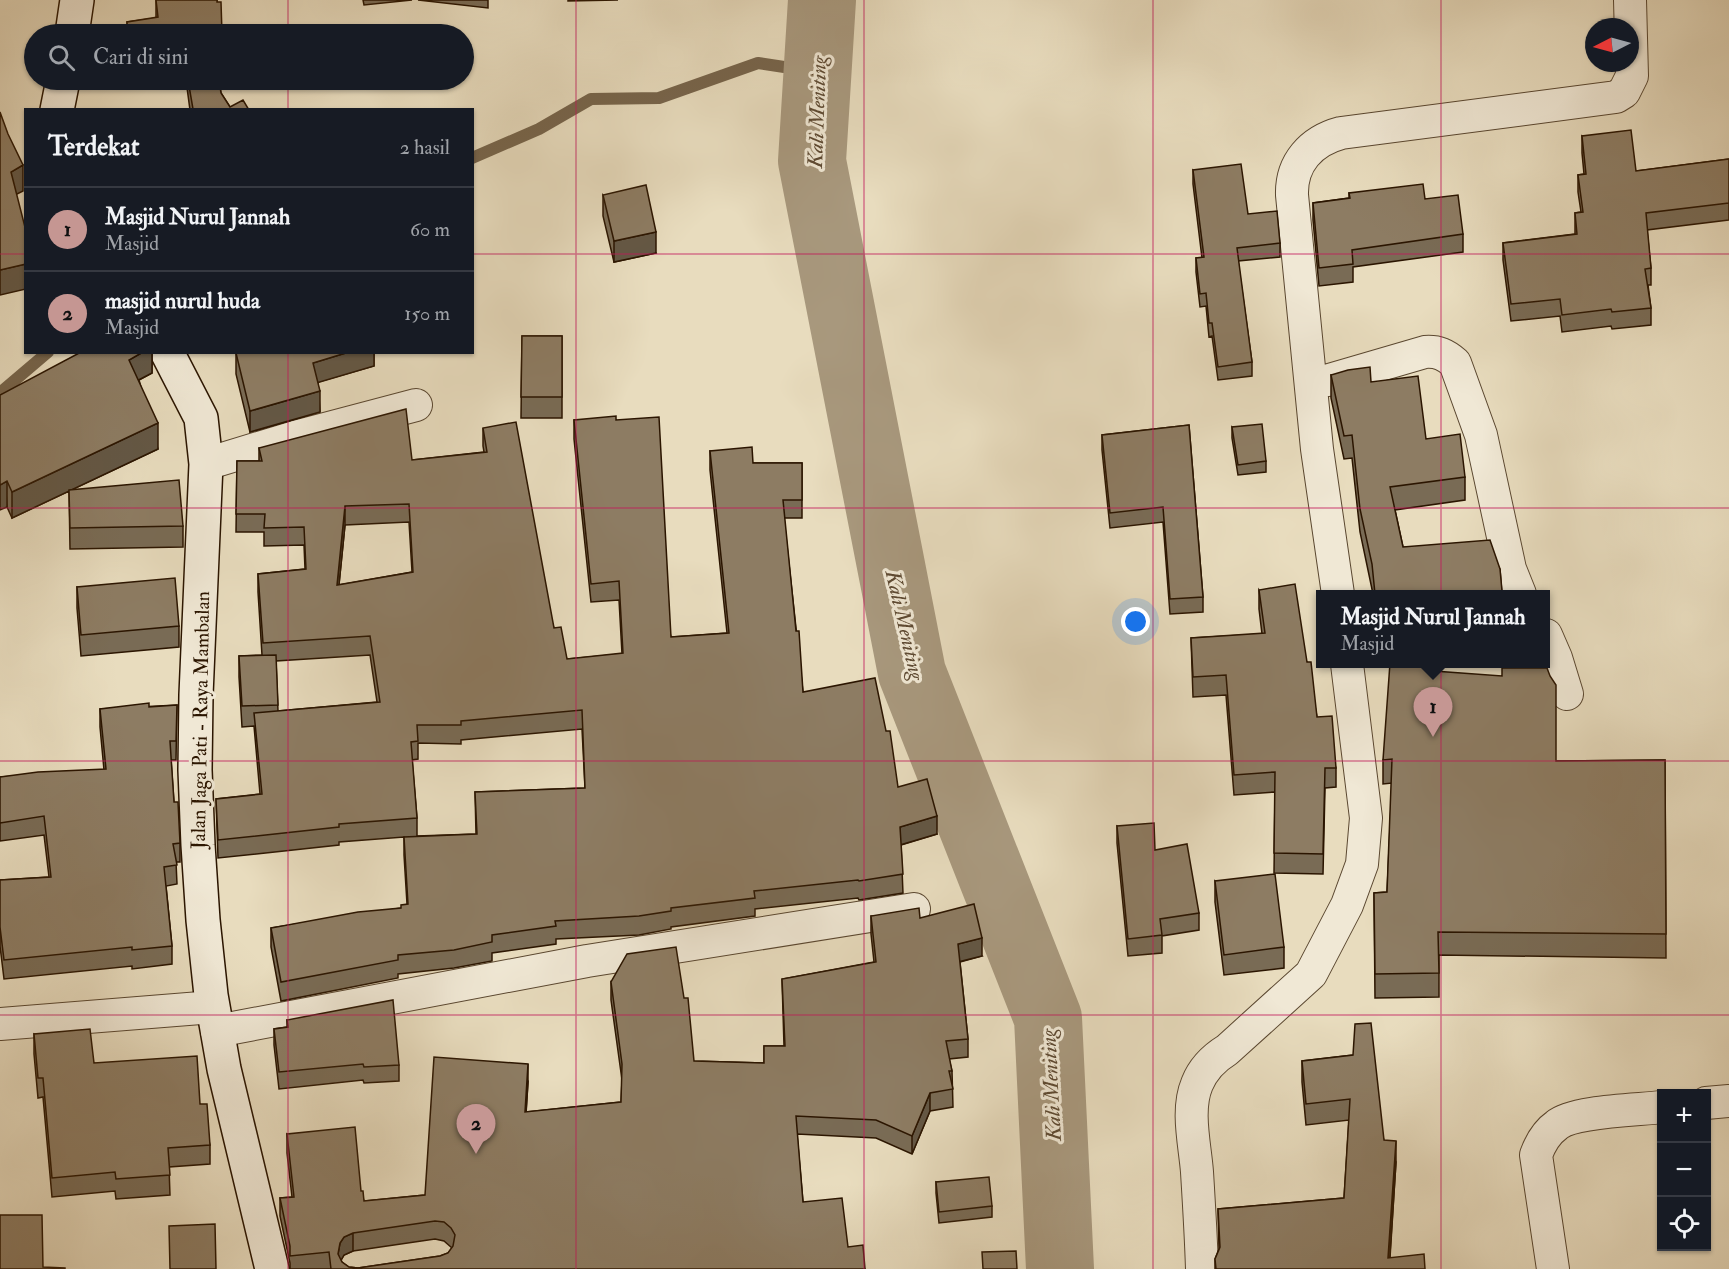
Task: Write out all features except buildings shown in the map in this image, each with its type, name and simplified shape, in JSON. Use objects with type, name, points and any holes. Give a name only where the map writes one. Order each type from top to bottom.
[{"type":"street","points":[[73,24],[77,0]]},
{"type":"street","points":[[1337,590],[1317,449],[1292,186],[1297,167],[1308,150],[1323,139],[1341,133],[1616,98],[1624,92],[1632,76],[1630,0]]},
{"type":"street","points":[[57,108],[61,90]]},
{"type":"street","points":[[1311,385],[1425,352],[1439,353],[1455,363],[1481,435],[1510,568],[1518,590]]},
{"type":"street","name":"Jalan Jaga Pati - Raya Mambalan","points":[[167,354],[201,418],[206,464],[195,770],[203,920],[215,1019],[226,1080],[272,1269]]},
{"type":"street","points":[[206,464],[295,437],[416,405]]},
{"type":"street","points":[[1550,645],[1567,694]]},
{"type":"street","points":[[1202,1269],[1192,1107],[1197,1084],[1217,1056],[1227,1050],[1311,974],[1347,905],[1362,864],[1366,818],[1348,668]]},
{"type":"street","points":[[0,1023],[215,1019],[915,909]]},
{"type":"street","points":[[1711,1103],[1729,1101]]},
{"type":"street","points":[[1554,1269],[1536,1155],[1539,1145],[1558,1123],[1579,1115],[1657,1107]]},
{"type":"waterway","name":"Kali Meniting","points":[[822,0],[812,161],[912,673],[1048,1018],[1060,1269]]},
{"type":"waterway","points":[[474,157],[539,129],[591,99],[659,98],[758,63],[817,72]]},
{"type":"waterway","points":[[0,393],[46,354]]},
{"type":"place","name":"Masjid Nurul Jannah","points":[[1433,737]]},
{"type":"place","name":"masjid nurul huda","points":[[476,1154]]}]
